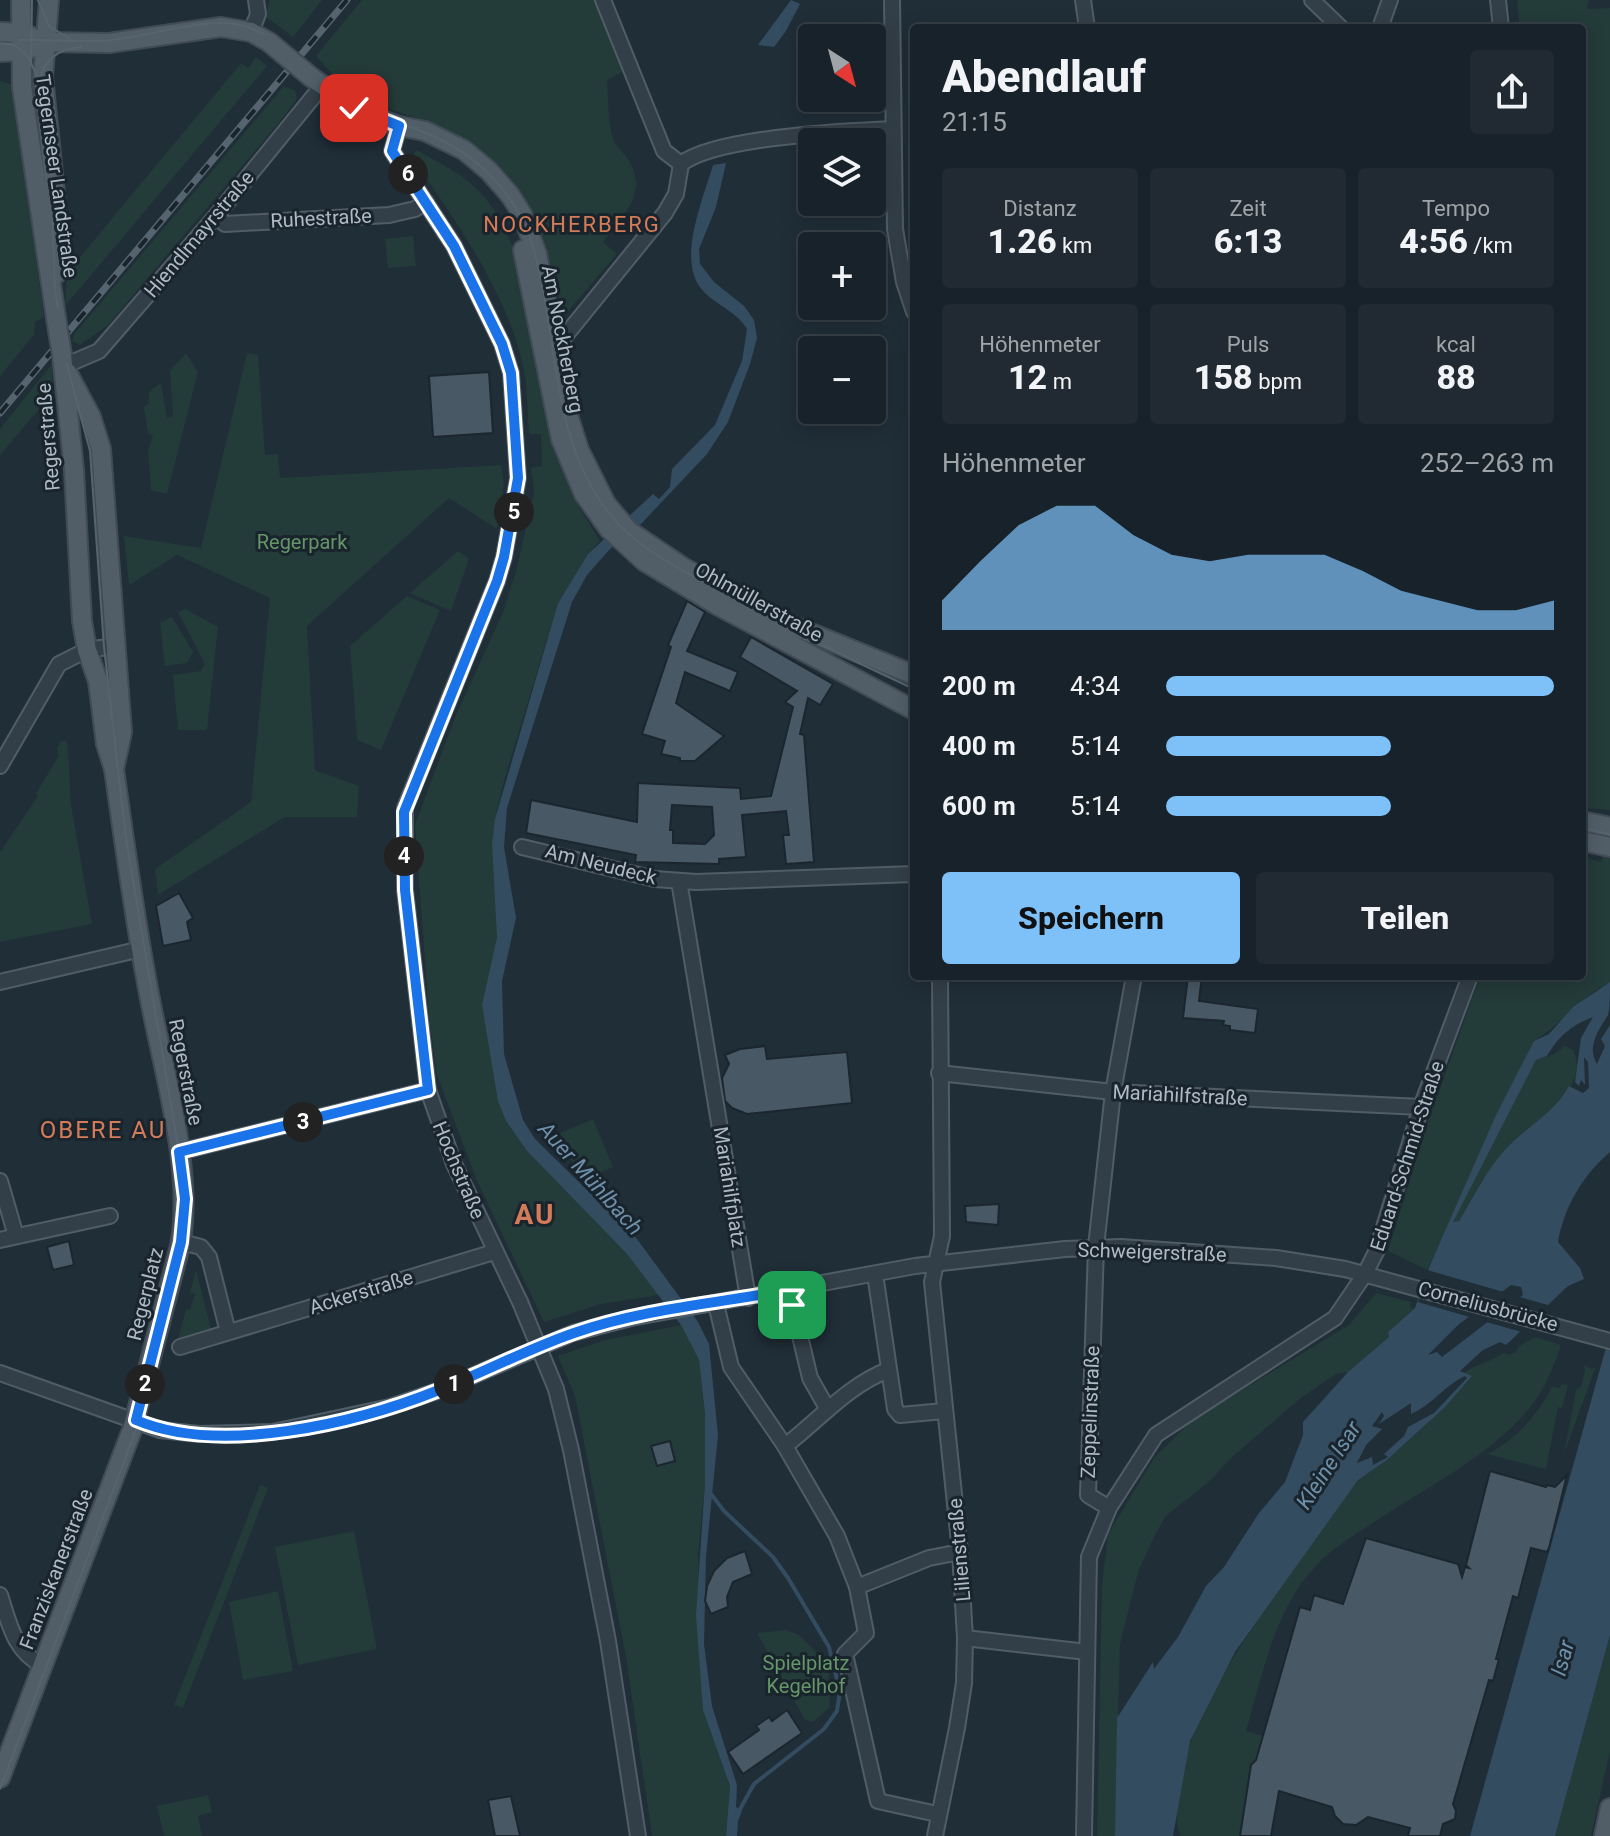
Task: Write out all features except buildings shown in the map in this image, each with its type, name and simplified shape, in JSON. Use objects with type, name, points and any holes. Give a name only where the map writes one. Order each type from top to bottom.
[{"type":"main road","name":"Tegernseer Landstraße","points":[[21,0],[22,87],[44,254],[63,361]]},
{"type":"main road","name":"Tegernseer Landstraße","points":[[49,0],[43,82],[56,203],[55,314]]},
{"type":"main road","points":[[0,32],[21,42],[109,43],[221,27],[251,32]]},
{"type":"main road","name":"Am Nockherberg","points":[[251,32],[269,42],[354,108],[399,126],[425,131],[464,150],[489,171],[510,195],[534,244],[571,425],[582,458],[600,494]]},
{"type":"main road","points":[[0,52],[21,42]]},
{"type":"main road","name":"Am Nockherberg","points":[[399,126],[414,140],[447,154],[475,173],[511,219],[526,262],[557,429],[574,473],[597,514]]},
{"type":"main road","name":"Regerstraße","points":[[63,361],[91,417],[101,449],[122,732],[114,769]]},
{"type":"main road","name":"Regerstraße","points":[[63,361],[75,484],[82,621],[87,650],[98,681],[141,949],[179,1152],[185,1199],[181,1242]]},
{"type":"main road","name":"Ohlmüllerstraße","points":[[600,494],[629,531],[684,568],[791,625],[910,673]]},
{"type":"main road","name":"Ohlmüllerstraße","points":[[597,514],[623,543],[654,566],[762,631],[910,708]]},
{"type":"main road","points":[[1586,822],[1606,826]]},
{"type":"main road","name":"Regerplatz","points":[[136,1420],[181,1242]]},
{"type":"main road","name":"Franziskanerstraße","points":[[0,1778],[136,1420]]},
{"type":"main road","points":[[1604,1836],[1610,1808]]},
{"type":"street","points":[[251,32],[258,14],[256,0]]},
{"type":"street","points":[[603,0],[664,151],[681,164]]},
{"type":"street","points":[[892,0],[895,229],[910,300]]},
{"type":"street","points":[[1083,0],[1086,24]]},
{"type":"street","points":[[1312,0],[1337,24]]},
{"type":"street","points":[[1381,24],[1390,0]]},
{"type":"street","points":[[1498,0],[1501,24]]},
{"type":"street","name":"Hiendlmayrstraße","points":[[63,361],[99,351],[216,216],[317,82]]},
{"type":"street","name":"Hochstraße","points":[[399,126],[392,151],[479,292],[502,344],[511,373],[518,478],[497,581],[404,812],[405,890],[428,1090],[454,1164],[520,1302],[557,1395],[608,1641],[638,1836]]},
{"type":"street","points":[[554,343],[561,341],[644,239],[673,200],[681,164],[701,151],[807,135],[893,129]]},
{"type":"street","name":"Ruhestraße","points":[[216,216],[225,224],[389,215],[415,209],[426,202]]},
{"type":"street","points":[[0,766],[59,664],[87,650],[114,646]]},
{"type":"street","name":"Am Neudeck","points":[[522,847],[621,873],[679,881]]},
{"type":"street","points":[[679,881],[910,874]]},
{"type":"street","name":"Mariahilfplatz","points":[[679,881],[748,1298]]},
{"type":"street","points":[[0,982],[141,949]]},
{"type":"street","points":[[0,1373],[160,1430],[199,1434],[273,1432],[329,1422],[437,1391],[573,1333],[640,1317],[938,1264],[942,1236],[940,980]]},
{"type":"street","name":"Zeppelinstraße","points":[[1109,1508],[1088,1495],[1096,1247],[1113,1092],[1133,980]]},
{"type":"street","name":"Eduard-Schmid-Straße","points":[[1109,1508],[1156,1435],[1335,1318],[1365,1274],[1377,1250],[1421,1107],[1469,980]]},
{"type":"street","name":"Mariahilfstraße","points":[[939,1073],[1113,1092],[1421,1107]]},
{"type":"street","points":[[179,1152],[428,1090]]},
{"type":"street","points":[[0,1181],[16,1236]]},
{"type":"street","points":[[0,1240],[110,1216]]},
{"type":"street","name":"Regerplatz","points":[[181,1242],[201,1247],[209,1257],[228,1332]]},
{"type":"street","name":"Schweigerstraße","points":[[938,1264],[1096,1247],[1276,1258],[1365,1274]]},
{"type":"street","name":"Ackerstraße","points":[[228,1332],[494,1252]]},
{"type":"street","name":"Lilienstraße","points":[[935,1836],[937,1814],[960,1713],[965,1638],[960,1552],[932,1282],[938,1264]]},
{"type":"street","points":[[875,1274],[895,1409],[900,1415],[944,1411]]},
{"type":"street","name":"Corneliusbrücke","points":[[1365,1274],[1609,1340]]},
{"type":"street","points":[[789,1290],[810,1378],[827,1408]]},
{"type":"street","points":[[711,1305],[731,1367],[785,1446],[832,1526],[857,1587],[866,1633],[845,1654],[878,1801],[937,1814]]},
{"type":"street","points":[[180,1347],[228,1332]]},
{"type":"street","points":[[785,1446],[827,1408],[888,1370]]},
{"type":"street","points":[[1084,1836],[1089,1557],[1109,1508]]},
{"type":"street","points":[[857,1587],[929,1558],[960,1552]]},
{"type":"street","points":[[0,1595],[16,1642],[27,1656],[42,1665]]},
{"type":"street","points":[[965,1638],[1087,1652]]},
{"type":"green space","points":[[270,0],[322,0],[293,37],[265,16]]},
{"type":"green space","points":[[362,0],[594,0],[624,71],[607,80],[609,119],[614,141],[629,161],[636,184],[631,204],[603,242],[617,254],[564,316],[561,316],[539,227],[511,179],[467,141],[356,94],[316,56]]},
{"type":"green space","points":[[1517,0],[1589,0],[1587,9],[1610,8],[1610,810],[1586,808],[1586,24],[1520,24]]},
{"type":"green space","points":[[256,57],[267,66],[65,306],[67,273],[241,63],[248,68]]},
{"type":"green space","points":[[0,81],[13,85],[44,317],[35,322],[34,335],[0,376]]},
{"type":"green space","points":[[284,86],[295,91],[297,99],[282,119],[108,325],[80,345],[72,341],[75,333]]},
{"type":"green space","points":[[416,150],[451,169],[477,189],[497,214],[505,230],[514,250],[548,419],[575,500],[600,541],[588,554],[558,603],[504,781],[495,819],[497,937],[482,1005],[506,1121],[527,1151],[627,1254],[659,1295],[601,1304],[544,1322],[477,1181],[437,1075],[429,1018],[415,825],[454,720],[503,612],[517,568],[534,491],[531,468],[542,466],[541,434],[529,434],[525,374],[506,313],[478,258],[412,159]]},
{"type":"green space","points":[[413,236],[416,266],[388,268],[385,239]]},
{"type":"green space","points":[[186,353],[198,372],[167,494],[151,490],[148,451],[153,436],[148,433],[144,407],[149,403],[149,392],[161,383],[167,418],[173,416],[170,371]]},
{"type":"green space","name":"Regerpark","points":[[247,353],[258,355],[265,455],[278,454],[280,478],[501,465],[504,484],[497,529],[449,498],[307,626],[315,770],[359,786],[357,817],[285,817],[158,895],[155,869],[251,802],[270,598],[177,555],[129,585],[124,536],[201,548]]},
{"type":"green space","points":[[52,364],[53,393],[0,455],[0,429]]},
{"type":"green space","points":[[458,551],[469,559],[451,611],[410,593]]},
{"type":"green space","points":[[407,596],[440,610],[381,750],[357,740],[350,646]]},
{"type":"green space","points":[[185,609],[218,627],[207,730],[178,730],[173,675],[201,671],[205,664],[178,612]]},
{"type":"green space","points":[[172,617],[193,652],[187,663],[165,666],[160,623]]},
{"type":"green space","points":[[61,741],[67,741],[71,805],[92,924],[0,942],[0,852],[38,796],[36,794],[59,755],[57,749]]},
{"type":"green space","points":[[1610,825],[1610,982],[1589,995],[1534,1041],[1427,1270],[1388,1251],[1428,1122],[1479,980],[1586,980],[1586,857],[1601,862]]},
{"type":"green space","points":[[1565,1046],[1573,1050],[1577,1065],[1574,1080],[1566,1094],[1504,1152],[1459,1221],[1452,1222],[1536,1060],[1554,1054]]},
{"type":"green space","points":[[593,1119],[613,1167],[580,1181],[560,1133]]},
{"type":"green space","points":[[196,1270],[211,1329],[178,1339],[186,1309],[190,1310],[195,1294],[190,1292]]},
{"type":"green space","points":[[1376,1293],[1411,1302],[1410,1307],[1414,1308],[1388,1332],[1389,1337],[1348,1372],[1336,1374],[1301,1398],[1232,1457],[1212,1479],[1166,1516],[1156,1533],[1138,1572],[1120,1644],[1115,1836],[1097,1836],[1102,1584],[1108,1534],[1154,1458],[1191,1421],[1349,1325]]},
{"type":"green space","points":[[681,1325],[699,1360],[705,1414],[705,1482],[698,1556],[703,1710],[730,1786],[726,1836],[652,1836],[626,1657],[575,1396],[558,1356],[605,1340]]},
{"type":"green space","points":[[1535,1337],[1561,1345],[1546,1383],[1524,1415],[1486,1450],[1335,1549],[1313,1569],[1288,1605],[1264,1667],[1246,1731],[1263,1736],[1256,1760],[1250,1767],[1240,1836],[1180,1836],[1177,1802],[1183,1765],[1198,1725],[1241,1646],[1338,1503],[1359,1479],[1389,1458],[1452,1398],[1471,1377],[1463,1373],[1504,1353],[1509,1355],[1516,1352],[1519,1346]]},
{"type":"green space","points":[[1583,1365],[1592,1369],[1596,1366],[1564,1454],[1576,1390],[1581,1387],[1585,1370]]},
{"type":"green space","points":[[1562,1384],[1568,1385],[1562,1408],[1558,1407],[1546,1469],[1487,1454],[1525,1426],[1552,1386],[1559,1388]]},
{"type":"green space","points":[[260,1485],[268,1488],[183,1708],[174,1705]]},
{"type":"green space","points":[[354,1531],[377,1649],[298,1665],[275,1547]]},
{"type":"green space","points":[[278,1591],[293,1671],[243,1680],[229,1602]]},
{"type":"green space","name":"Spielplatz Kegelhof","points":[[786,1630],[799,1635],[828,1664],[830,1707],[813,1722],[805,1720],[757,1633]]},
{"type":"green space","points":[[1610,1635],[1610,1751],[1591,1836],[1555,1836]]},
{"type":"green space","points":[[208,1795],[212,1812],[198,1816],[202,1836],[164,1836],[157,1806]]},
{"type":"water","points":[[791,0],[800,4],[786,31],[774,47],[758,45]]},
{"type":"water","points":[[726,163],[716,207],[699,249],[700,264],[714,282],[744,306],[754,320],[757,338],[750,364],[728,422],[707,454],[642,523],[609,550],[587,575],[572,602],[507,808],[504,847],[516,918],[502,981],[504,1054],[523,1120],[535,1139],[637,1239],[698,1322],[709,1344],[718,1435],[706,1556],[704,1644],[712,1706],[737,1785],[736,1807],[742,1811],[737,1836],[726,1836],[730,1786],[703,1710],[696,1615],[705,1482],[705,1414],[699,1360],[681,1325],[627,1254],[527,1151],[506,1121],[498,1101],[482,1005],[497,937],[492,844],[495,819],[558,603],[588,554],[653,494],[659,499],[670,487],[672,469],[715,425],[742,361],[747,329],[738,318],[704,292],[696,280],[692,265],[694,231],[713,165]]},
{"type":"water","name":"Kleine Isar","points":[[1610,982],[1608,1015],[1595,1038],[1593,1051],[1597,1064],[1605,1046],[1601,1039],[1610,1025],[1610,1152],[1576,1192],[1558,1242],[1580,1268],[1584,1279],[1568,1286],[1506,1345],[1500,1342],[1483,1350],[1460,1371],[1472,1376],[1445,1407],[1387,1460],[1358,1480],[1235,1652],[1190,1741],[1173,1836],[1115,1836],[1117,1718],[1153,1662],[1154,1669],[1178,1637],[1206,1586],[1224,1567],[1259,1513],[1285,1482],[1303,1435],[1303,1422],[1348,1372],[1389,1337],[1388,1332],[1415,1308],[1430,1265],[1496,1115],[1534,1041],[1549,1034],[1573,1007]],"holes":[[[1593,1017],[1581,1038],[1575,1082],[1579,1086],[1581,1080],[1585,1085],[1584,1057],[1588,1062],[1589,1088],[1583,1093],[1569,1086],[1547,1113],[1511,1143],[1485,1177],[1459,1221],[1453,1222],[1536,1060],[1547,1056],[1572,1028]],[[1511,1285],[1521,1287],[1523,1295],[1442,1357],[1437,1352],[1428,1355],[1458,1325]],[[1467,1378],[1434,1413],[1408,1427],[1404,1436],[1384,1454],[1388,1457],[1373,1465],[1372,1457],[1357,1463],[1366,1445],[1382,1429],[1372,1426],[1382,1412],[1384,1416],[1379,1424],[1411,1403],[1411,1414],[1458,1380]]]},
{"type":"water","name":"Isar","points":[[1610,1333],[1610,1635],[1555,1836],[1470,1836]]},
{"type":"pier","points":[[1427,1270],[1507,1293],[1473,1318],[1418,1302]]},
{"type":"pier","points":[[1516,1296],[1555,1307],[1525,1333],[1483,1321]]},
{"type":"waterway","points":[[711,1494],[724,1511],[773,1557],[788,1578],[829,1647],[840,1691],[837,1711],[824,1729],[754,1784],[739,1811]]},
{"type":"tram line","points":[[31,65],[32,0]]},
{"type":"tram line","points":[[38,0],[49,26],[70,39]]},
{"type":"tram line","points":[[19,40],[101,41],[211,23],[241,25],[270,38],[346,101],[441,140],[476,162],[504,191],[526,227],[541,281],[565,419],[575,452],[609,513],[644,547],[672,564],[789,628],[910,687]]},
{"type":"tram line","points":[[0,43],[14,45],[26,54],[37,75],[51,174],[55,290],[67,365],[90,451],[104,647],[126,839],[187,1199],[184,1242],[139,1422],[0,1789]]},
{"type":"tram line","points":[[39,82],[48,61],[65,50],[81,47]]},
{"type":"tram line","points":[[1586,829],[1610,834]]},
{"type":"railway","points":[[0,413],[347,0]]},
{"type":"district","name":"NOCKHERBERG","points":[[572,224]]},
{"type":"district","name":"OBERE AU","points":[[103,1130]]},
{"type":"district","name":"AU","points":[[535,1214]]},
{"type":"route","points":[[354,108],[399,126],[392,151],[454,246],[479,292],[492,317],[511,373],[518,478],[504,557],[488,605],[404,812],[405,890],[428,1090],[179,1152],[185,1199],[181,1242],[136,1420],[160,1430],[199,1434],[273,1432],[314,1425],[359,1416],[437,1391],[573,1333],[610,1323],[789,1290],[792,1305]]},
{"type":"water label","name":"Auer Mühlbach","points":[[591,1178]]}]
